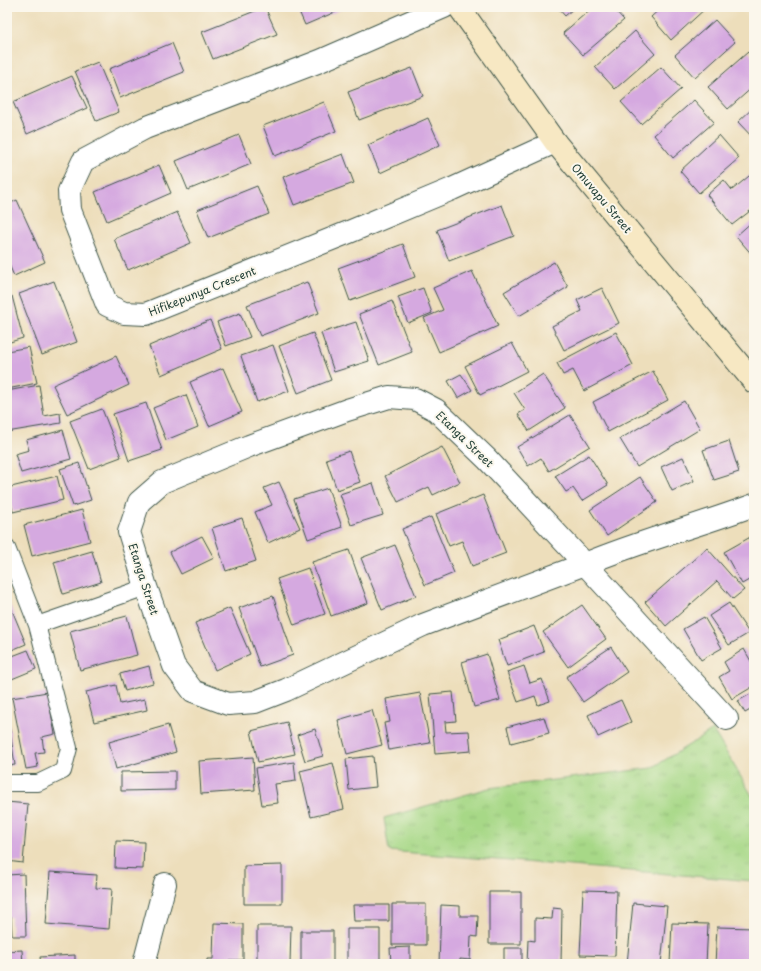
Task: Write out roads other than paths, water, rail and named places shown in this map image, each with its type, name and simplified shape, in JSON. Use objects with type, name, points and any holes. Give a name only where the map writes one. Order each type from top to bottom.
[{"type":"street","name":"Hifikepunya Crescent","points":[[444,7],[320,61],[145,128],[83,161],[70,191],[70,210],[107,305],[124,313],[146,314],[452,189],[556,142]]},
{"type":"street","name":"Omuvapu Street","points":[[459,7],[556,142],[754,382]]},
{"type":"street","name":"Etanga Street","points":[[585,564],[487,459],[436,410],[415,400],[389,397],[348,410],[263,441],[162,482],[140,502],[129,532],[146,587],[174,666],[193,691],[228,704],[255,702],[286,690],[423,625],[585,564],[612,553],[754,505]]},
{"type":"street","points":[[585,564],[727,719]]},
{"type":"street","points":[[144,964],[165,884]]},
{"type":"lane","points":[[7,548],[37,625],[69,748],[63,771],[38,783],[7,783]]},
{"type":"lane","points":[[37,625],[146,587]]}]
